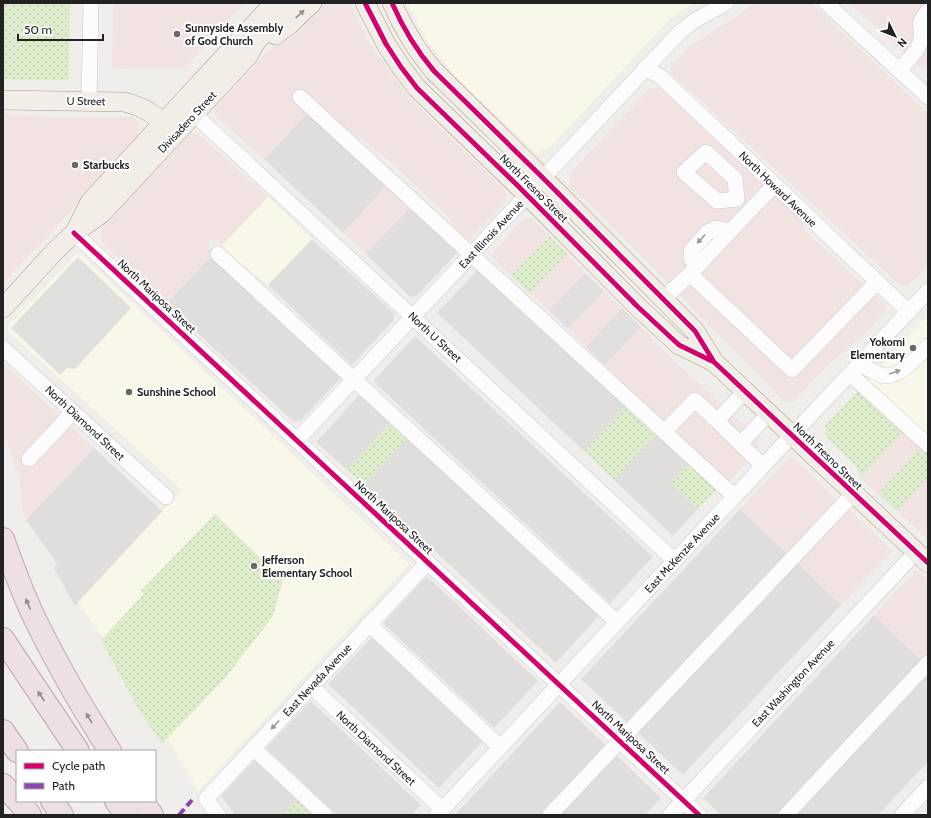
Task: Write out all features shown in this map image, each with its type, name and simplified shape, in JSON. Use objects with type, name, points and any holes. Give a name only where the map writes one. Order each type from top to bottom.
[{"type":"highway","points":[[3,539],[19,583],[35,620],[62,673],[109,750]]},
{"type":"highway","points":[[3,639],[77,750]]},
{"type":"highway","points":[[3,731],[16,750]]},
{"type":"highway","points":[[3,785],[16,800]]},
{"type":"highway","points":[[18,802],[30,815]]},
{"type":"highway","points":[[53,802],[62,815]]},
{"type":"highway","points":[[117,802],[126,815]]},
{"type":"highway","points":[[143,802],[152,815]]},
{"type":"main road","name":"Divisadero Street","points":[[74,233],[90,202],[274,3]]},
{"type":"main road","name":"Divisadero Street","points":[[3,308],[54,252],[74,233],[102,213],[248,56],[255,43],[291,3]]},
{"type":"main road","points":[[248,56],[290,24],[312,3]]},
{"type":"main road","name":"North Fresno Street","points":[[392,3],[405,30],[419,53],[434,71],[695,331],[714,362],[922,558]]},
{"type":"main road","name":"North Fresno Street","points":[[365,5],[386,44],[417,88],[527,195],[638,307],[679,345],[714,362]]},
{"type":"main road","points":[[194,114],[193,111],[197,100],[230,62],[246,32]]},
{"type":"main road","name":"U Street","points":[[3,100],[124,102],[145,108],[162,123]]},
{"type":"main road","points":[[116,198],[133,166],[162,136],[164,132],[162,123]]},
{"type":"street","points":[[89,102],[91,3]]},
{"type":"street","name":"East Illinois Avenue","points":[[297,440],[679,33],[694,21],[726,3]]},
{"type":"street","points":[[826,3],[928,97]]},
{"type":"street","points":[[899,70],[913,54],[919,44],[922,31],[920,24],[921,19],[928,11]]},
{"type":"street","name":"North Howard Avenue","points":[[645,68],[660,77],[909,312]]},
{"type":"street","points":[[300,97],[734,496]]},
{"type":"street","name":"North U Street","points":[[194,114],[674,560]]},
{"type":"street","points":[[663,299],[693,271],[774,185]]},
{"type":"street","points":[[737,199],[750,211]]},
{"type":"street","name":"North Mariposa Street","points":[[74,233],[699,815]]},
{"type":"street","points":[[218,254],[617,622]]},
{"type":"street","points":[[693,271],[792,370],[877,282]]},
{"type":"street","name":"East McKenzie Avenue","points":[[439,812],[928,291]]},
{"type":"street","points":[[854,369],[885,376],[898,372],[913,362],[928,346]]},
{"type":"street","name":"North Diamond Street","points":[[3,348],[166,497]]},
{"type":"street","points":[[854,369],[928,445]]},
{"type":"street","points":[[717,421],[745,391]]},
{"type":"street","points":[[664,432],[695,400],[763,466]]},
{"type":"street","points":[[29,459],[73,412]]},
{"type":"street","points":[[741,443],[769,413]]},
{"type":"street","points":[[550,815],[853,494]]},
{"type":"street","name":"East Washington Avenue","points":[[670,815],[922,558]]},
{"type":"street","name":"East Nevada Avenue","points":[[218,815],[206,798],[428,562]]},
{"type":"street","points":[[369,624],[500,748]]},
{"type":"street","points":[[786,815],[928,663]]},
{"type":"street","name":"North Diamond Street","points":[[311,686],[439,812]]},
{"type":"street","points":[[253,748],[325,815]]},
{"type":"street","points":[[902,815],[928,787]]},
{"type":"shaded area","points":[[113,3],[245,3],[184,68],[112,69]]},
{"type":"shaded area","points":[[319,3],[351,3],[364,33],[374,51],[379,55],[389,71],[414,102],[506,191],[505,202],[466,244],[446,214],[390,161],[316,105],[264,159],[215,115],[215,108],[265,54],[281,41]]},
{"type":"shaded area","points":[[407,3],[694,3],[672,17],[549,148],[535,152],[461,82],[447,66],[426,39]]},
{"type":"shaded area","points":[[756,3],[811,3],[928,113],[928,266],[908,286],[902,287],[671,73],[672,65],[689,47]]},
{"type":"shaded area","points":[[850,3],[928,3],[928,63],[922,69]]},
{"type":"shaded area","points":[[650,88],[660,88],[801,219],[806,232],[886,305],[886,311],[864,334],[824,369],[793,402],[784,401],[588,203],[569,187],[570,173]]},
{"type":"shaded area","points":[[309,111],[392,180],[343,233],[264,159]]},
{"type":"shaded area","points":[[3,114],[51,117],[132,117],[139,123],[139,128],[137,141],[3,283]]},
{"type":"shaded area","points":[[191,133],[198,133],[268,197],[221,247],[217,238],[207,242],[213,254],[166,304],[102,242],[101,228]]},
{"type":"shaded area","points":[[392,180],[415,202],[366,254],[343,233]]},
{"type":"shaded area","points":[[268,197],[312,239],[268,285],[221,247]]},
{"type":"shaded area","points":[[415,202],[460,250],[417,296],[410,297],[366,254]]},
{"type":"shaded area","points":[[531,217],[550,236],[511,276],[491,256],[522,219]]},
{"type":"shaded area","points":[[312,239],[394,313],[394,320],[352,365],[268,285]]},
{"type":"shaded area","points":[[80,254],[409,564],[198,791],[145,699],[78,602],[182,490],[8,331],[9,325],[76,255]]},
{"type":"shaded area","points":[[213,254],[343,376],[300,421],[293,421],[166,304]]},
{"type":"shaded area","points":[[567,254],[585,273],[549,311],[530,293]]},
{"type":"shaded area","points":[[78,257],[131,308],[75,369],[67,368],[60,375],[11,328]]},
{"type":"shaded area","points":[[485,262],[632,400],[584,451],[437,313]]},
{"type":"shaded area","points":[[585,273],[604,291],[568,329],[549,311]]},
{"type":"shaded area","points":[[604,291],[622,308],[586,347],[568,329]]},
{"type":"shaded area","points":[[622,308],[641,327],[605,365],[586,347]]},
{"type":"shaded area","name":"Yokomi Elementary","points":[[928,315],[928,438],[867,381]]},
{"type":"shaded area","points":[[641,327],[671,358],[758,438],[757,450],[729,482],[605,365]]},
{"type":"shaded area","points":[[415,336],[653,557],[610,603],[373,381]]},
{"type":"shaded area","points":[[3,363],[94,448],[26,520],[22,507],[20,480],[3,431]]},
{"type":"shaded area","points":[[364,390],[394,419],[347,470],[316,442]]},
{"type":"shaded area","points":[[662,429],[693,459],[671,483],[698,509],[673,536],[614,480]]},
{"type":"shaded area","points":[[904,431],[921,447],[878,494],[860,478]]},
{"type":"shaded area","points":[[411,434],[603,611],[556,663],[363,485]]},
{"type":"shaded area","points":[[94,448],[163,512],[75,606],[54,568],[57,566],[53,558],[26,520]]},
{"type":"shaded area","points":[[791,456],[820,483],[835,500],[835,505],[788,554],[740,509]]},
{"type":"shaded area","points":[[928,478],[928,539],[897,511]]},
{"type":"shaded area","points":[[845,506],[892,551],[841,605],[794,560]]},
{"type":"shaded area","points":[[740,509],[788,554],[628,723],[581,679]]},
{"type":"shaded area","points":[[794,560],[841,605],[683,775],[634,729]]},
{"type":"shaded area","points":[[917,570],[928,581],[928,654],[922,661],[874,615]]},
{"type":"shaded area","points":[[427,576],[538,681],[494,728],[383,623]]},
{"type":"shaded area","points":[[874,615],[922,661],[776,815],[721,815],[703,798]]},
{"type":"shaded area","points":[[373,636],[483,741],[439,788],[328,684]]},
{"type":"shaded area","points":[[928,668],[928,762],[878,815],[792,815]]},
{"type":"shaded area","points":[[311,701],[421,805],[412,815],[337,815],[266,748]]},
{"type":"shaded area","points":[[560,702],[607,746],[542,815],[455,815]]},
{"type":"shaded area","points":[[613,752],[661,798],[645,815],[553,815]]},
{"type":"shaded area","points":[[255,760],[297,800],[283,815],[235,815],[221,796]]},
{"type":"green space","points":[[3,3],[70,3],[69,80],[3,79]]},
{"type":"green space","points":[[550,236],[567,254],[530,293],[511,276]]},
{"type":"green space","points":[[859,390],[904,431],[860,478],[857,467],[826,437],[825,426]]},
{"type":"green space","points":[[632,400],[662,429],[614,480],[584,451]]},
{"type":"green space","points":[[394,419],[411,434],[363,485],[347,470]]},
{"type":"green space","points":[[921,447],[928,453],[928,478],[897,511],[878,494]]},
{"type":"green space","points":[[693,459],[721,485],[698,509],[671,483]]},
{"type":"green space","points":[[215,514],[283,580],[273,616],[226,677],[162,744],[138,709],[101,640],[144,594],[141,591]]},
{"type":"green space","points":[[297,800],[312,815],[283,815]]},
{"type":"marked path","points":[[179,815],[192,800]]},
{"type":"cycle path","points":[[365,3],[386,44],[417,88],[515,183],[638,307],[679,345],[714,362]]},
{"type":"cycle path","points":[[392,3],[410,38],[434,71],[695,331],[714,362],[928,563]]},
{"type":"cycle path","points":[[74,233],[699,815]]},
{"type":"place","name":"Sunnyside Assembly of God Church","points":[[177,34]]},
{"type":"place","name":"Starbucks","points":[[75,165]]},
{"type":"place","name":"Yokomi Elementary","points":[[913,348]]},
{"type":"place","name":"Sunshine School","points":[[129,392]]},
{"type":"place","name":"Jefferson Elementary School","points":[[254,566]]}]
